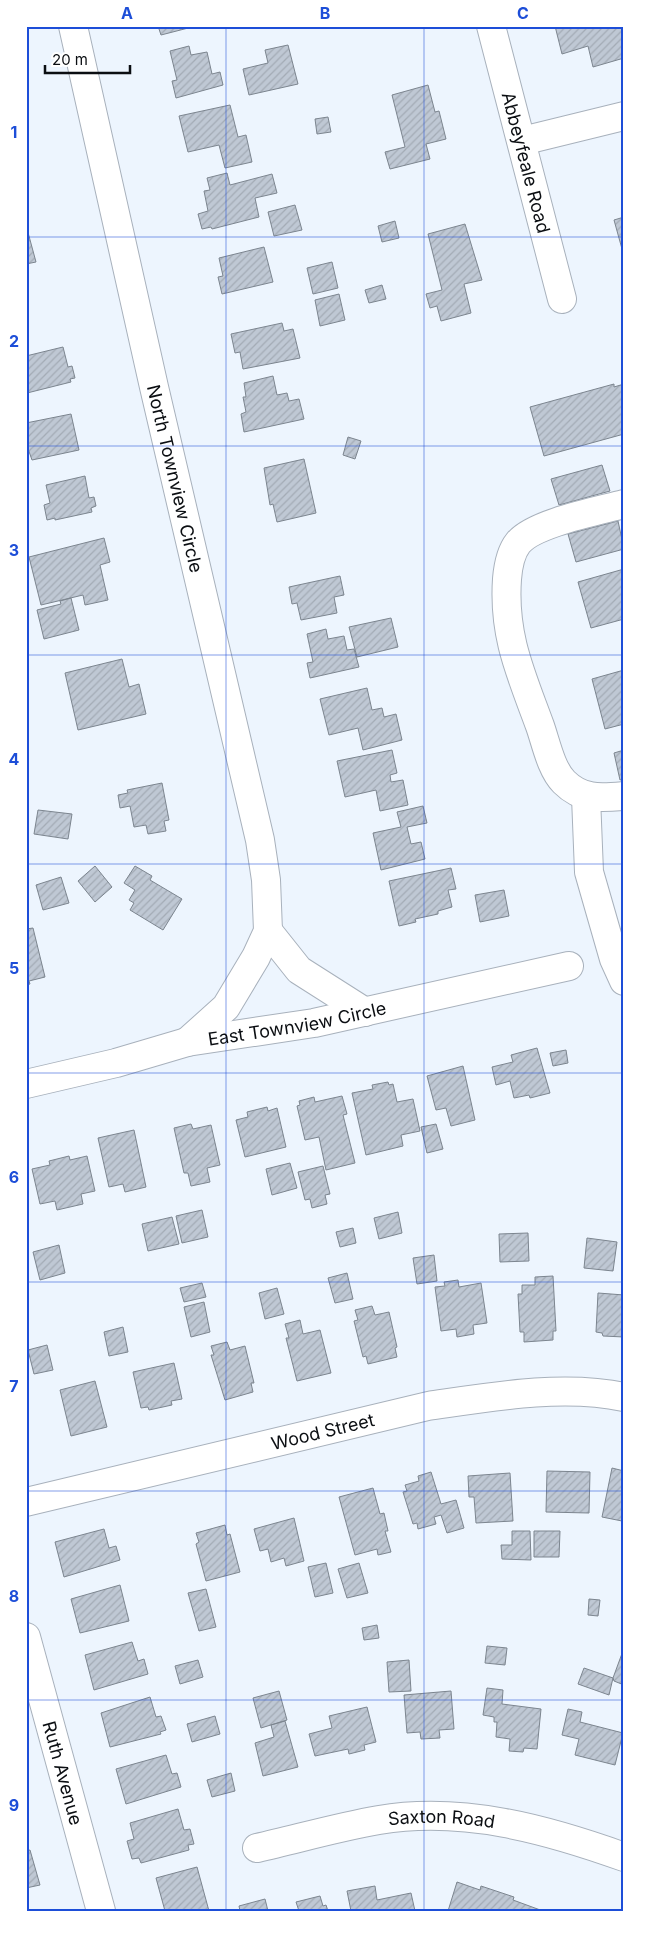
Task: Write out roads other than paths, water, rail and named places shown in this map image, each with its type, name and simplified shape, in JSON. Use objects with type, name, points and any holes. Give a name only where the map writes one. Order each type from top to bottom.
[{"type":"street","name":"North Townview Circle","points":[[73,26],[154,387],[260,840],[266,880],[268,931],[256,957],[226,1007],[187,1042]]},
{"type":"street","name":"Abbeyfeale Road","points":[[491,26],[562,299]]},
{"type":"street","points":[[522,141],[624,116]]},
{"type":"street","points":[[624,504],[551,524],[530,534],[518,543],[510,557],[506,602],[512,652],[554,764],[563,781],[586,797],[624,796]]},
{"type":"street","points":[[586,797],[589,872],[614,959],[624,981]]},
{"type":"street","points":[[268,931],[298,970],[365,1012]]},
{"type":"street","name":"East Townview Circle","points":[[26,1084],[116,1063],[187,1042],[314,1023],[569,966]]},
{"type":"street","name":"Wood Street","points":[[26,1502],[428,1406],[487,1397],[555,1392],[624,1398]]},
{"type":"street","name":"Ruth Avenue","points":[[26,1637],[101,1911]]},
{"type":"street","name":"Saxton Road","points":[[257,1848],[380,1820],[430,1817],[469,1818],[509,1823],[568,1836],[624,1857]]}]
